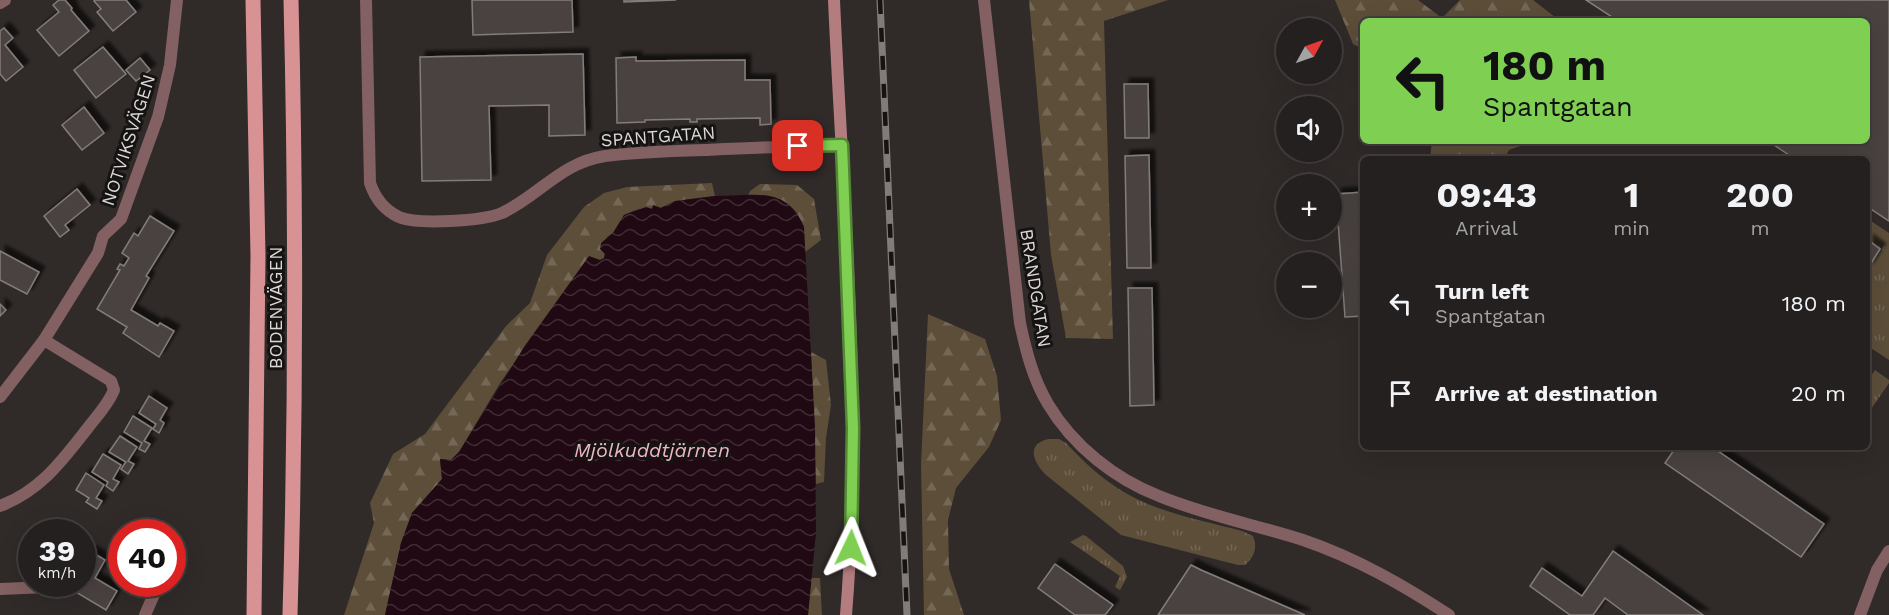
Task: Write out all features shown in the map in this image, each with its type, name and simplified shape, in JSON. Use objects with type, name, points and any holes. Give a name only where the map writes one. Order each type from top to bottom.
[{"type":"main road","name":"BODENVÄGEN","points":[[253,0],[258,256],[254,615]]},
{"type":"main road","name":"BODENVÄGEN","points":[[290,615],[295,334],[291,0]]},
{"type":"street","points":[[0,3],[5,0]]},
{"type":"street","name":"NOTVIKSVÄGEN","points":[[0,397],[44,340],[98,253],[103,236],[117,225],[122,216],[154,127],[164,91],[170,65],[177,0]]},
{"type":"street","name":"SPANTGATAN","points":[[366,0],[370,183],[378,201],[399,217],[412,220],[443,221],[482,219],[500,214],[576,164],[605,156],[644,152],[842,145]]},
{"type":"street","points":[[834,0],[853,428],[853,505],[846,615]]},
{"type":"street","name":"BRANDGATAN","points":[[984,0],[1020,323],[1034,373],[1048,404],[1058,418],[1094,456],[1113,472],[1143,489],[1176,502],[1295,538],[1338,554],[1394,581],[1449,615]]},
{"type":"street","points":[[0,506],[32,490],[46,479],[102,410],[114,390],[111,381],[44,340]]},
{"type":"street","points":[[1860,615],[1877,570],[1889,551]]},
{"type":"street","points":[[0,589],[18,588]]},
{"type":"street","points":[[145,615],[153,597]]},
{"type":"green space","points":[[1029,0],[1168,0],[1104,21],[1113,339],[1066,338],[1051,255]]},
{"type":"green space","points":[[1335,0],[1418,0],[1442,18],[1360,18],[1360,48],[1353,44]]},
{"type":"green space","points":[[1460,0],[1533,0],[1556,18],[1442,18]]},
{"type":"green space","points":[[1432,144],[1526,144],[1509,150],[1506,156],[1430,156]]},
{"type":"green space","points":[[712,183],[715,196],[675,201],[660,208],[640,209],[624,215],[613,233],[607,237],[604,258],[600,260],[589,257],[500,383],[459,452],[451,460],[440,459],[442,479],[412,513],[401,543],[385,615],[344,615],[374,523],[370,503],[393,454],[425,434],[506,326],[530,303],[547,255],[584,207],[604,193],[627,187]]},
{"type":"green space","points":[[760,184],[797,185],[814,199],[821,240],[804,253],[804,227],[766,196],[748,196],[750,191]]},
{"type":"green space","points":[[1870,220],[1889,233],[1889,360],[1870,347],[1870,265],[1880,249],[1870,242]]},
{"type":"green space","points":[[928,314],[985,339],[997,376],[1001,420],[989,447],[956,488],[948,520],[949,569],[964,615],[924,615],[921,464]]},
{"type":"green space","points":[[811,352],[826,360],[831,405],[826,438],[824,482],[816,484]]},
{"type":"green space","points":[[1875,370],[1889,380],[1889,383],[1870,411],[1870,377]]},
{"type":"green space","points":[[1048,439],[1059,439],[1066,443],[1104,479],[1144,502],[1253,536],[1255,548],[1251,559],[1245,565],[1238,565],[1121,535],[1042,470],[1035,460],[1034,450],[1036,445]]},
{"type":"green space","points":[[1083,535],[1123,566],[1127,577],[1120,590],[1115,587],[1120,576],[1070,542]]},
{"type":"green space","points":[[811,578],[820,578],[822,615],[808,615]]},
{"type":"water","name":"Mjölkuddtjärnen","points":[[755,195],[778,199],[788,204],[804,227],[815,427],[816,533],[808,615],[385,615],[401,543],[412,513],[442,479],[440,459],[451,460],[459,452],[524,347],[589,256],[600,260],[604,258],[605,254],[600,249],[601,243],[613,233],[624,215],[646,207],[652,209],[653,205],[661,208],[675,201],[715,196]]},
{"type":"building","points":[[59,0],[65,0],[89,31],[59,56],[37,30],[59,12],[53,5]]},
{"type":"building","points":[[95,0],[126,0],[136,12],[113,31],[97,12],[101,9]]},
{"type":"building","points":[[472,0],[572,0],[573,32],[473,35]]},
{"type":"building","points":[[624,0],[676,0],[624,2]]},
{"type":"building","points":[[1586,0],[1889,0],[1889,221],[1870,208],[1870,156],[1790,156],[1772,144],[1870,144],[1870,18],[1613,18]]},
{"type":"building","points":[[4,28],[13,38],[5,45],[23,67],[6,81],[0,74],[0,31]]},
{"type":"building","points":[[103,47],[126,74],[96,98],[74,70]]},
{"type":"building","points":[[583,54],[585,135],[549,136],[549,105],[489,106],[491,180],[422,181],[420,57]]},
{"type":"building","points":[[636,57],[636,61],[745,60],[745,80],[770,80],[771,124],[760,125],[760,118],[697,119],[697,122],[690,122],[690,119],[645,120],[645,122],[617,123],[616,58]]},
{"type":"building","points":[[140,58],[150,70],[136,81],[126,70]]},
{"type":"building","points":[[1124,84],[1148,84],[1149,138],[1125,138]]},
{"type":"building","points":[[84,107],[104,133],[82,150],[62,125]]},
{"type":"building","points":[[1149,155],[1151,268],[1127,268],[1125,156]]},
{"type":"building","points":[[77,189],[90,205],[65,225],[69,230],[60,237],[44,216]]},
{"type":"building","points":[[1360,192],[1360,316],[1345,317],[1340,252],[1342,194]]},
{"type":"building","points":[[150,216],[174,231],[146,276],[149,278],[131,310],[158,326],[160,323],[174,331],[159,357],[123,333],[127,327],[97,309],[120,270],[117,269],[120,264],[124,266],[129,258],[122,253],[134,233],[138,236]]},
{"type":"building","points":[[1870,242],[1880,249],[1870,265]]},
{"type":"building","points":[[0,251],[39,272],[27,294],[0,280]]},
{"type":"building","points":[[1128,288],[1152,288],[1154,405],[1130,406]]},
{"type":"building","points":[[0,304],[6,310],[0,316]]},
{"type":"building","points":[[149,396],[167,408],[160,420],[164,423],[159,433],[153,429],[156,424],[139,413]]},
{"type":"building","points":[[133,416],[152,428],[144,441],[150,444],[145,452],[139,449],[142,443],[124,432]]},
{"type":"building","points":[[120,436],[137,447],[128,461],[134,464],[128,474],[121,469],[126,462],[109,452]]},
{"type":"building","points":[[1674,450],[1716,450],[1824,524],[1801,557],[1665,463]]},
{"type":"building","points":[[103,454],[121,465],[113,479],[119,482],[113,491],[106,486],[108,482],[92,472]]},
{"type":"building","points":[[86,473],[104,485],[96,498],[102,501],[97,509],[86,502],[89,498],[76,490]]},
{"type":"building","points":[[1613,551],[1703,615],[1628,615],[1605,598],[1593,615],[1570,615],[1530,586],[1542,568],[1582,596]]},
{"type":"building","points":[[96,555],[105,560],[96,576]]},
{"type":"building","points":[[1055,564],[1113,605],[1105,615],[1075,615],[1038,588]]},
{"type":"building","points":[[1191,565],[1201,570],[1305,615],[1158,615]]},
{"type":"building","points":[[96,579],[108,586],[108,597],[114,597],[106,610],[84,597],[96,597]]},
{"type":"railway","points":[[880,0],[907,615]]},
{"type":"route","points":[[798,146],[842,145],[853,428],[851,548]]}]
